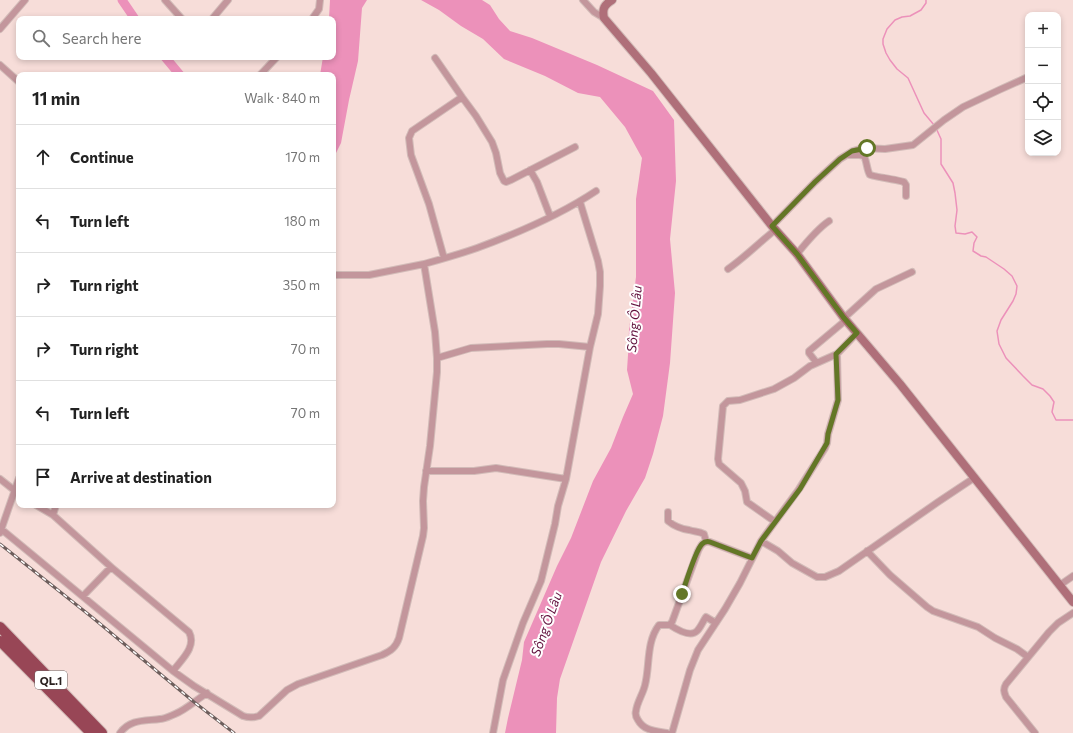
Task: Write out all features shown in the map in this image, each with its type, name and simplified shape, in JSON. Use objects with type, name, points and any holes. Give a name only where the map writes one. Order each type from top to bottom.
[{"type":"highway","name":"QL.1","points":[[0,627],[102,733]]},
{"type":"highway","name":"QL.1","points":[[0,641],[91,733]]},
{"type":"main road","points":[[612,0],[604,7],[602,11],[604,18],[651,73],[774,228],[797,254],[845,319],[900,384],[1073,602]]},
{"type":"street","points":[[0,29],[25,0]]},
{"type":"street","points":[[165,0],[179,16]]},
{"type":"street","points":[[215,16],[228,0]]},
{"type":"street","points":[[314,16],[319,9],[320,0]]},
{"type":"street","points":[[582,0],[594,12],[604,18]]},
{"type":"street","points":[[435,58],[476,116],[492,142],[496,153],[500,174],[504,181],[506,182],[511,180],[575,147]]},
{"type":"street","points":[[263,72],[274,60]]},
{"type":"street","points":[[0,65],[16,79]]},
{"type":"street","points":[[728,269],[745,257],[774,228],[815,182],[840,159],[852,151],[863,148],[885,150],[913,145],[963,107],[1025,78]]},
{"type":"street","points":[[444,258],[429,204],[411,155],[409,138],[412,131],[462,96]]},
{"type":"street","points":[[846,155],[864,156],[870,176],[904,182],[906,185],[906,196]]},
{"type":"street","points":[[530,170],[537,182],[550,216]]},
{"type":"street","points":[[336,275],[369,274],[424,264],[476,248],[580,202],[596,191]]},
{"type":"street","points":[[493,733],[503,680],[541,581],[558,506],[566,479],[590,347],[598,314],[600,299],[600,272],[596,250],[580,202]]},
{"type":"street","points":[[797,254],[812,237],[829,222]]},
{"type":"street","points":[[16,495],[1,531],[83,596],[173,671],[243,716],[254,718],[259,716],[287,690],[294,686],[382,655],[392,650],[396,646],[399,638],[423,536],[423,494],[433,424],[437,358],[435,332],[424,264]]},
{"type":"street","points":[[816,362],[809,351],[876,289],[912,272]]},
{"type":"street","points":[[774,521],[747,502],[745,491],[740,483],[719,464],[718,459],[722,408],[728,401],[740,400],[774,389],[784,384],[816,362],[836,354],[857,333]]},
{"type":"street","points":[[437,358],[470,348],[553,344],[590,347]]},
{"type":"street","points":[[672,733],[684,686],[698,650],[725,609],[761,541],[774,521],[800,489],[827,443],[828,434],[838,400],[836,354]]},
{"type":"street","points":[[426,471],[474,471],[496,468],[566,479]]},
{"type":"street","points":[[761,541],[778,551],[792,563],[817,577],[829,576],[839,571],[974,478]]},
{"type":"street","points":[[0,479],[16,492]]},
{"type":"street","points":[[41,508],[53,515],[189,632],[192,638],[191,645],[173,671]]},
{"type":"street","points":[[53,515],[55,508]]},
{"type":"street","points":[[668,512],[668,521],[671,524],[690,531],[700,532],[704,534],[706,541]]},
{"type":"street","points":[[706,541],[752,558]]},
{"type":"street","points":[[670,625],[698,551],[703,542],[706,541]]},
{"type":"street","points":[[867,552],[890,575],[933,611],[978,627],[995,638],[1017,649],[1028,657]]},
{"type":"street","points":[[83,596],[111,566]]},
{"type":"street","points":[[1060,585],[1073,576]]},
{"type":"street","points":[[1035,733],[1006,697],[1004,688],[1028,657],[1058,623],[1073,613]]},
{"type":"street","points":[[667,733],[645,728],[638,721],[636,714],[646,682],[649,652],[653,637],[659,625],[670,625],[679,631],[691,633],[697,631],[706,617],[716,623]]},
{"type":"street","points":[[120,733],[125,726],[145,720],[162,719],[176,714],[186,709],[207,693]]},
{"type":"water","points":[[330,0],[367,0],[362,8],[358,61],[341,143],[336,153],[336,72],[320,72],[322,60],[336,60],[336,16],[329,16]]},
{"type":"water","points":[[421,0],[482,0],[490,5],[499,19],[510,31],[532,38],[597,65],[653,91],[674,120],[676,181],[670,239],[675,293],[670,363],[663,416],[645,478],[626,511],[601,562],[560,679],[557,698],[556,733],[505,733],[522,660],[524,642],[557,566],[571,538],[593,481],[611,448],[633,394],[627,370],[629,330],[636,277],[636,199],[642,158],[625,127],[600,97],[578,93],[545,76],[504,59],[483,39]]},
{"type":"waterway","name":"Sông Ô Lâu","points":[[122,0],[133,16]]},
{"type":"waterway","points":[[926,0],[926,3],[921,10],[910,16],[895,20],[887,29],[883,39],[883,44],[890,60],[897,69],[908,78],[924,113],[934,125]]},
{"type":"waterway","name":"Sông Ô Lâu","points":[[168,60],[178,72]]},
{"type":"waterway","points":[[936,128],[941,139],[941,164],[953,183],[955,193],[957,210],[955,226],[956,233],[965,234],[972,232],[977,237],[974,243],[973,251],[986,257],[1004,269],[1012,276],[1017,286],[1013,301],[1001,320],[997,331],[999,344],[1006,358],[1023,376],[1032,385],[1043,389],[1050,396],[1054,402],[1052,412],[1056,420],[1073,420]]},
{"type":"railway","points":[[0,544],[234,733]]},
{"type":"route","points":[[682,594],[700,546],[703,542],[710,542],[752,558],[774,521],[800,489],[825,448],[838,400],[836,354],[857,333],[844,318],[797,254],[772,226],[840,159],[852,151],[867,148]]}]
